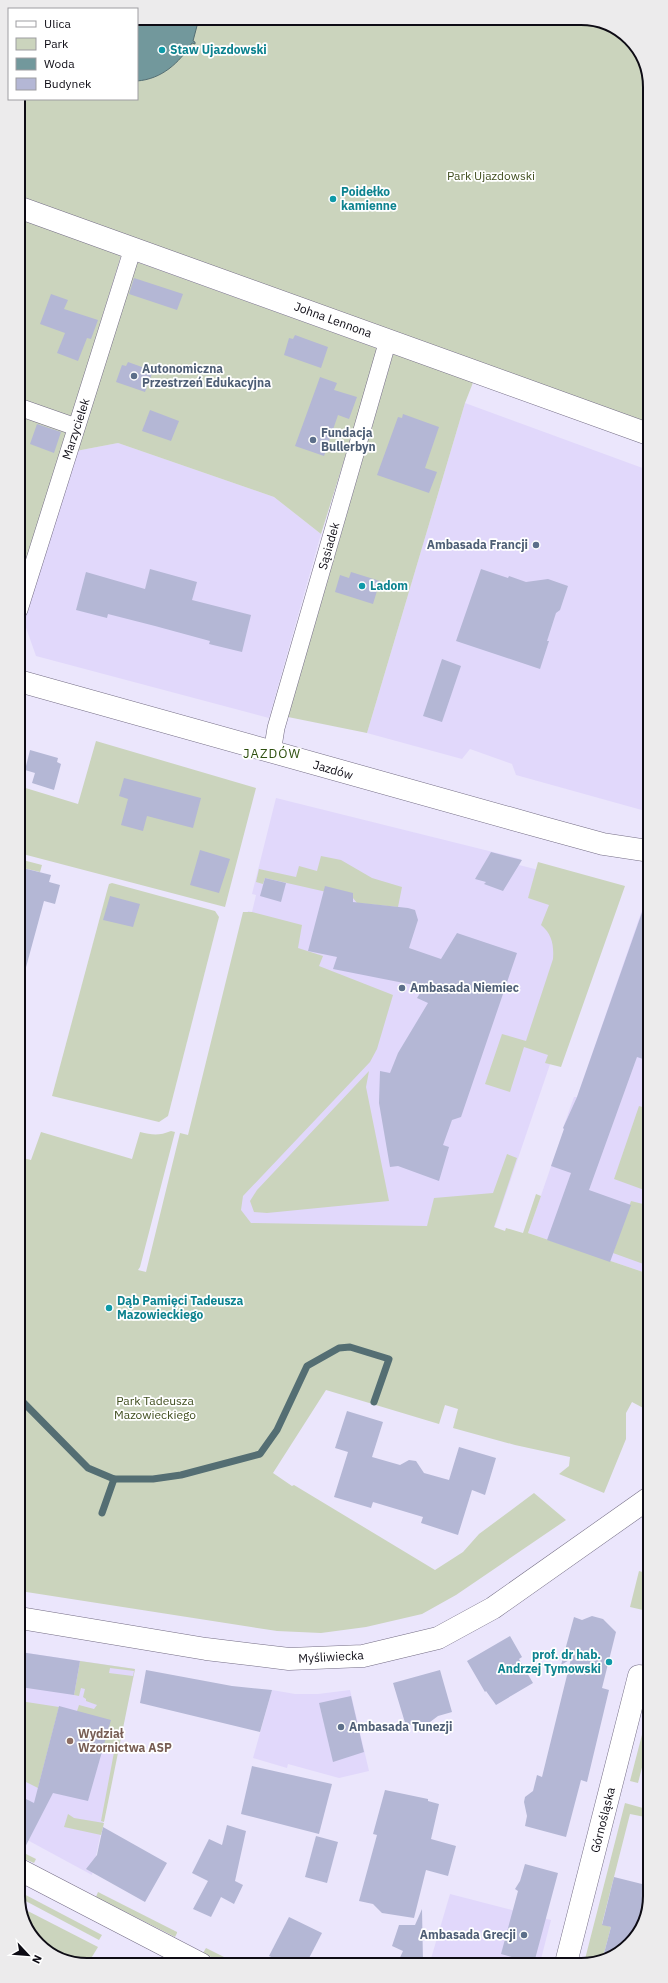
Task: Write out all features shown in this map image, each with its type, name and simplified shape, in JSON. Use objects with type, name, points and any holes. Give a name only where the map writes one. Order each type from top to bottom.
[{"type":"street","name":"Johna Lennona","points":[[25,209],[643,432]]},
{"type":"street","name":"Marzycielek","points":[[25,591],[133,248]]},
{"type":"street","name":"Sąsiadek","points":[[272,753],[276,728],[388,340]]},
{"type":"street","points":[[25,410],[76,428]]},
{"type":"street","name":"Jazdów","points":[[25,683],[272,753],[590,840],[643,850]]},
{"type":"street","name":"Myśliwiecka","points":[[25,1619],[206,1649],[289,1659],[363,1656],[438,1638],[493,1608],[643,1503]]},
{"type":"street","name":"Górnośląska","points":[[567,1958],[639,1676]]},
{"type":"street","points":[[25,1873],[189,1958]]},
{"type":"shaded area","name":"Ambasada Francji","points":[[465,403],[643,468],[643,810],[516,775],[512,764],[470,749],[462,759],[367,733]]},
{"type":"shaded area","points":[[118,443],[274,497],[321,534],[269,718],[36,656],[25,625],[25,619],[76,451]]},
{"type":"shaded area","name":"Ambasada Niemiec","points":[[276,798],[521,859],[519,865],[610,888],[465,1314],[167,1231],[248,911],[252,912],[256,895],[252,894]]},
{"type":"shaded area","points":[[643,907],[643,1272],[528,1233],[574,1097],[577,1097]]},
{"type":"shaded area","name":"Wydział Wzornictwa ASP","points":[[25,1653],[135,1669],[92,1875],[25,1839]]},
{"type":"shaded area","points":[[272,1690],[295,1694],[318,1694],[350,1690],[369,1771],[339,1778],[288,1764],[287,1768],[253,1758]]},
{"type":"shaded area","points":[[450,1894],[551,1920],[541,1958],[431,1958]]},
{"type":"green space","name":"Park Ujazdowski","points":[[138,25],[585,25],[597,27],[616,35],[635,56],[641,71],[643,87],[643,426],[25,199],[25,100],[138,100]]},
{"type":"green space","points":[[25,216],[118,250],[121,256],[71,418],[25,404]]},
{"type":"green space","points":[[137,262],[379,349],[321,534],[274,497],[118,443],[76,451]]},
{"type":"green space","points":[[393,354],[474,380],[465,403],[367,733],[288,717]]},
{"type":"green space","points":[[25,415],[67,430],[25,575]]},
{"type":"green space","points":[[96,741],[256,788],[225,907],[25,855],[25,788],[78,804]]},
{"type":"green space","points":[[321,856],[341,860],[372,878],[402,887],[398,907],[357,903],[353,898],[265,878],[263,884],[256,882],[259,869],[296,877],[299,866],[317,871]]},
{"type":"green space","points":[[25,861],[42,865],[40,872],[25,868]]},
{"type":"green space","points":[[538,862],[625,886],[561,1067],[545,1063],[548,1055],[524,1047],[510,1092],[485,1084],[502,1034],[526,1041],[553,959],[552,940],[548,932],[541,925],[549,905],[528,898]]},
{"type":"green space","points":[[112,883],[215,911],[219,917],[168,1116],[159,1122],[52,1096],[107,891],[109,884]]},
{"type":"green space","name":"Park Tadeusza Mazowieckiego","points":[[243,912],[252,912],[302,925],[298,948],[323,956],[319,966],[393,995],[377,1049],[370,1062],[243,1196],[241,1210],[251,1223],[427,1226],[434,1198],[493,1193],[507,1154],[517,1158],[494,1227],[505,1231],[506,1228],[523,1233],[536,1194],[541,1196],[528,1233],[643,1272],[643,1408],[632,1402],[626,1413],[626,1439],[604,1493],[559,1474],[569,1466],[570,1457],[515,1445],[453,1428],[458,1409],[445,1405],[439,1424],[326,1390],[273,1473],[292,1486],[294,1485],[435,1570],[463,1552],[479,1534],[534,1493],[566,1520],[456,1595],[422,1614],[366,1627],[321,1633],[277,1631],[25,1592],[25,1158],[31,1160],[41,1132],[132,1159],[140,1132],[148,1134],[163,1134],[171,1131],[175,1132],[138,1270],[146,1272],[180,1133],[188,1135]]},
{"type":"green space","points":[[369,1071],[366,1087],[389,1201],[267,1213],[254,1212],[250,1201],[257,1190]]},
{"type":"green space","points":[[639,1106],[643,1107],[643,1190],[614,1179]]},
{"type":"green space","points":[[631,1201],[643,1204],[643,1264],[613,1253]]},
{"type":"green space","points":[[639,1571],[643,1572],[643,1610],[630,1607]]},
{"type":"green space","points":[[80,1661],[135,1669],[104,1822],[101,1821],[115,1747],[104,1745],[77,1711],[79,1705],[94,1709],[97,1705],[86,1701],[83,1697],[85,1689],[81,1688],[79,1696],[74,1695]],"holes":[[[110,1668],[134,1671],[133,1676],[109,1673]]]},
{"type":"green space","points":[[25,1702],[59,1707],[38,1788],[25,1782]]},
{"type":"green space","points":[[643,1731],[643,1763],[638,1783],[630,1781]]},
{"type":"green space","points":[[625,1803],[643,1808],[643,1817],[630,1814],[602,1924],[611,1927],[604,1953],[585,1957]]},
{"type":"green space","points":[[68,1814],[74,1818],[104,1823],[101,1835],[64,1827]]},
{"type":"green space","points":[[25,1854],[36,1859],[34,1863],[25,1859]]},
{"type":"green space","points":[[98,1892],[177,1932],[175,1937],[96,1897]]},
{"type":"green space","points":[[25,1895],[102,1935],[99,1940],[26,1901]]},
{"type":"green space","points":[[27,1910],[98,1947],[91,1958],[71,1956],[56,1950],[48,1944],[48,1935],[38,1934],[33,1927]]},
{"type":"green space","points":[[206,1948],[226,1958],[213,1958],[203,1953]]},
{"type":"water","name":"Staw Ujazdowski","points":[[138,25],[197,25],[193,41],[195,44],[192,43],[169,69],[146,80],[138,81]]},
{"type":"building","points":[[134,278],[183,294],[177,310],[129,294]]},
{"type":"building","points":[[51,294],[68,300],[64,309],[98,320],[91,339],[87,338],[78,361],[57,353],[65,333],[40,324]]},
{"type":"building","points":[[295,335],[328,347],[321,368],[284,355],[289,338],[293,339]]},
{"type":"building","name":"Autonomiczna Przestrzeń Edukacyjna","points":[[128,362],[153,371],[145,392],[116,382],[122,365],[126,366]]},
{"type":"building","points":[[320,377],[337,383],[334,390],[357,397],[349,419],[338,415],[324,456],[295,446]]},
{"type":"building","points":[[150,410],[179,421],[171,441],[142,431]]},
{"type":"building","points":[[403,414],[439,427],[425,468],[437,472],[429,493],[377,475],[398,417],[402,418]]},
{"type":"building","points":[[37,424],[61,432],[54,453],[30,444]]},
{"type":"building","points":[[150,569],[197,582],[192,600],[251,615],[242,652],[209,644],[210,641],[108,614],[107,618],[76,610],[86,572],[145,589]]},
{"type":"building","points":[[481,569],[526,582],[548,579],[568,586],[560,610],[556,613],[540,669],[456,641]]},
{"type":"building","name":"Ladom","points":[[351,572],[380,581],[373,604],[335,592],[340,575],[349,578]]},
{"type":"building","points":[[442,659],[461,666],[442,722],[423,716]]},
{"type":"building","points":[[30,750],[58,758],[57,762],[61,764],[54,790],[32,783],[35,773],[25,770]]},
{"type":"building","points":[[124,778],[201,798],[193,828],[147,816],[143,831],[121,825],[128,799],[119,796]]},
{"type":"building","points":[[200,850],[230,859],[219,893],[190,885]]},
{"type":"building","points":[[491,852],[522,860],[503,891],[484,884],[486,882],[475,879]]},
{"type":"building","points":[[25,868],[51,875],[49,882],[60,885],[55,904],[44,901],[25,971]]},
{"type":"building","points":[[265,878],[286,883],[281,902],[260,896]]},
{"type":"building","points":[[325,886],[353,893],[353,902],[415,910],[418,920],[409,948],[441,959],[457,933],[517,953],[461,1117],[452,1120],[443,1145],[449,1147],[439,1181],[398,1166],[390,1167],[379,1103],[380,1071],[390,1073],[398,1053],[428,1003],[417,998],[424,987],[333,969],[337,957],[308,951]]},
{"type":"building","points":[[110,896],[140,904],[133,927],[103,920]]},
{"type":"building","points":[[643,910],[643,1059],[637,1057],[589,1190],[631,1205],[610,1262],[547,1240],[571,1173],[551,1166],[564,1129],[563,1128],[577,1097]]},
{"type":"building","points":[[347,1411],[383,1422],[372,1457],[400,1465],[409,1460],[416,1461],[424,1473],[449,1480],[459,1447],[496,1458],[485,1495],[472,1490],[458,1535],[421,1523],[423,1517],[373,1502],[371,1508],[334,1497],[348,1452],[335,1448]]},
{"type":"building","points":[[592,1616],[603,1619],[616,1632],[602,1688],[609,1690],[587,1782],[581,1780],[566,1837],[525,1826],[527,1816],[524,1802],[525,1797],[533,1791],[537,1775],[542,1777],[571,1659],[561,1665],[574,1617],[582,1620]]},
{"type":"building","points":[[510,1636],[522,1657],[519,1659],[533,1683],[496,1705],[486,1691],[485,1692],[467,1661]]},
{"type":"building","points":[[25,1653],[80,1661],[74,1695],[25,1688]]},
{"type":"building","points":[[146,1670],[232,1686],[272,1690],[260,1732],[140,1703]]},
{"type":"building","points":[[440,1670],[452,1712],[438,1716],[430,1722],[419,1722],[406,1726],[393,1683]]},
{"type":"building","name":"Ambasada Tunezji","points":[[351,1696],[364,1752],[333,1762],[319,1703]]},
{"type":"building","points":[[59,1706],[111,1720],[88,1801],[53,1793],[25,1847],[25,1798],[34,1803]]},
{"type":"building","points":[[252,1766],[332,1784],[319,1834],[241,1814]]},
{"type":"building","points":[[385,1790],[428,1799],[428,1801],[439,1804],[431,1839],[456,1846],[448,1876],[426,1870],[414,1918],[382,1913],[373,1904],[359,1901],[377,1835],[373,1834]]},
{"type":"building","points":[[227,1825],[246,1831],[235,1881],[243,1885],[234,1904],[221,1897],[211,1917],[193,1909],[208,1881],[192,1873],[209,1839],[222,1845]]},
{"type":"building","points":[[103,1827],[167,1863],[145,1902],[86,1869],[97,1855]]},
{"type":"building","points":[[316,1836],[338,1842],[327,1883],[305,1877]]},
{"type":"building","points":[[525,1864],[558,1873],[535,1958],[516,1958],[501,1954],[518,1891],[515,1889],[520,1881]]},
{"type":"building","points":[[614,1877],[643,1884],[640,1916],[635,1927],[622,1943],[616,1948],[604,1953],[611,1927],[602,1925]]},
{"type":"building","points":[[422,1909],[423,1958],[400,1958],[403,1951],[392,1946],[399,1925],[415,1925]]},
{"type":"building","points":[[289,1917],[322,1933],[309,1958],[273,1958],[269,1956]]},
{"type":"waterway","points":[[114,1479],[153,1479],[181,1475],[260,1454],[277,1430],[307,1366],[339,1348],[350,1347],[389,1359],[374,1402]]},
{"type":"waterway","points":[[25,1404],[88,1468],[114,1479],[102,1513]]},
{"type":"place","name":"Staw Ujazdowski","points":[[162,50]]},
{"type":"place","name":"Poidełko kamienne","points":[[333,199]]},
{"type":"place","name":"Autonomiczna Przestrzeń Edukacyjna","points":[[134,376]]},
{"type":"place","name":"Fundacja Bullerbyn","points":[[313,440]]},
{"type":"place","name":"Ambasada Francji","points":[[536,545]]},
{"type":"place","name":"Ladom","points":[[362,586]]},
{"type":"place","name":"Ambasada Niemiec","points":[[402,988]]},
{"type":"place","name":"Dąb Pamięci Tadeusza Mazowieckiego","points":[[109,1308]]},
{"type":"place","name":"prof. dr hab. Andrzej Tymowski","points":[[609,1662]]},
{"type":"place","name":"Ambasada Tunezji","points":[[341,1727]]},
{"type":"place","name":"Wydział Wzornictwa ASP","points":[[70,1741]]},
{"type":"place","name":"Ambasada Grecji","points":[[524,1935]]},
{"type":"district","name":"JAZDÓW","points":[[272,753]]}]
